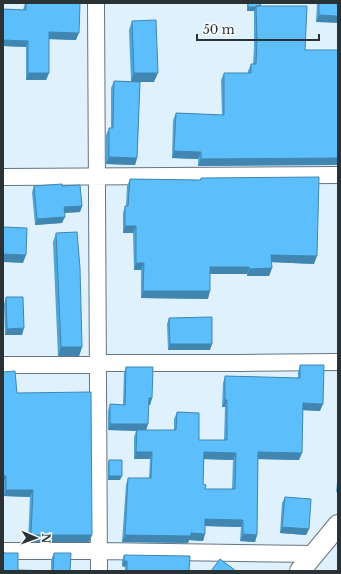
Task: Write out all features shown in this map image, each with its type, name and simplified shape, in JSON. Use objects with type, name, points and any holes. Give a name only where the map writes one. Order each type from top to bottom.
[{"type":"street","points":[[96,3],[99,571]]},
{"type":"street","points":[[3,177],[338,175]]},
{"type":"street","points":[[3,366],[338,362]]},
{"type":"street","points":[[300,571],[314,554],[335,535]]},
{"type":"street","points":[[3,551],[314,554]]},
{"type":"building","points":[[26,3],[80,3],[79,33],[49,32],[49,73],[28,73],[28,41],[3,40],[3,9],[26,10]]},
{"type":"building","points":[[248,3],[261,3],[260,6],[248,7]]},
{"type":"building","points":[[319,3],[338,3],[338,16],[319,15]]},
{"type":"building","points":[[256,6],[307,6],[305,50],[338,50],[338,158],[201,159],[201,152],[174,151],[176,113],[224,115],[224,73],[251,73],[251,64],[256,64]]},
{"type":"building","points":[[156,20],[158,73],[134,73],[132,21]]},
{"type":"building","points":[[114,81],[140,82],[137,158],[109,157],[109,128],[113,128]]},
{"type":"building","points":[[319,177],[317,256],[271,255],[272,268],[249,269],[249,267],[210,267],[210,291],[143,291],[144,263],[136,263],[136,226],[125,226],[125,206],[128,206],[130,179],[201,180],[201,178]]},
{"type":"building","points":[[62,184],[62,186],[80,185],[82,206],[64,207],[65,217],[37,219],[34,186]]},
{"type":"building","points":[[3,227],[27,228],[26,255],[3,254]]},
{"type":"building","points":[[77,232],[80,268],[82,347],[61,347],[56,233]]},
{"type":"building","points":[[6,297],[23,297],[24,328],[7,329]]},
{"type":"building","points":[[212,317],[212,344],[170,344],[169,318]]},
{"type":"building","points":[[300,365],[324,365],[323,404],[303,403],[302,453],[258,452],[257,535],[243,534],[243,520],[205,519],[205,534],[191,533],[191,536],[125,535],[128,478],[151,478],[152,452],[136,452],[137,430],[176,430],[177,412],[199,413],[199,440],[227,440],[227,400],[225,400],[225,376],[300,378]],"holes":[[[204,452],[236,453],[235,489],[205,489],[206,485],[203,484]]]},
{"type":"building","points":[[126,367],[153,367],[152,398],[149,398],[148,424],[110,424],[110,404],[125,405]]},
{"type":"building","points":[[15,371],[17,393],[91,392],[92,535],[31,535],[33,490],[6,490],[6,476],[3,476],[3,372]]},
{"type":"building","points":[[109,460],[122,460],[122,476],[109,476]]},
{"type":"building","points":[[285,497],[311,499],[309,529],[282,527]]},
{"type":"building","points":[[3,552],[18,553],[18,570],[53,571],[3,571]]},
{"type":"building","points":[[54,553],[71,553],[70,571],[53,571]]},
{"type":"building","points":[[124,555],[190,556],[189,571],[127,571],[127,561],[124,561]]},
{"type":"building","points":[[220,559],[236,571],[211,571]]}]
